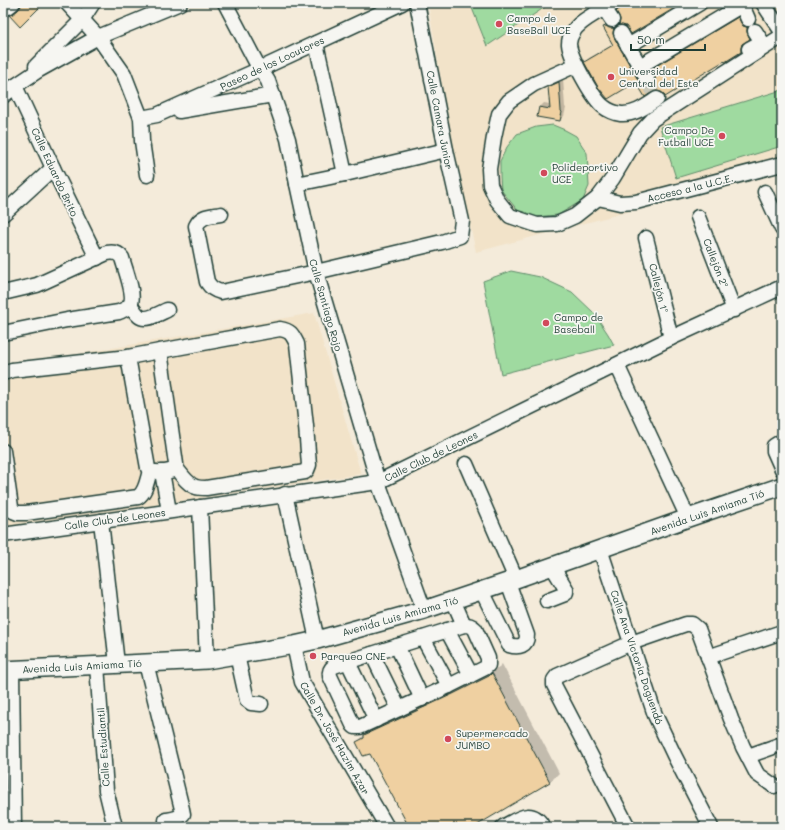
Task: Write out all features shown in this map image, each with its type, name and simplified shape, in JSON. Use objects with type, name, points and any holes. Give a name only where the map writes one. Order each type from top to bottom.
[{"type":"main road","name":"Avenida Luis Amiama Tió","points":[[7,670],[207,660],[317,640],[424,610],[482,591],[782,486]]},
{"type":"street","points":[[67,3],[98,37],[124,74],[141,118],[142,141],[147,175]]},
{"type":"street","points":[[18,84],[82,20],[94,3]]},
{"type":"street","points":[[3,96],[39,70],[98,37],[180,3]]},
{"type":"street","name":"Calle Santiago Rojo","points":[[225,3],[260,70],[268,81],[288,139],[296,184],[316,272],[378,482],[424,610]]},
{"type":"street","name":"Paseo de los Locutores","points":[[141,118],[157,115],[260,70],[402,3]]},
{"type":"street","name":"Calle Camara Junior","points":[[316,272],[442,242],[460,236],[462,221],[446,150],[417,3]]},
{"type":"street","points":[[628,46],[700,3]]},
{"type":"street","points":[[704,3],[715,21]]},
{"type":"street","points":[[610,10],[578,24],[572,33],[569,43],[576,65],[597,100],[612,112],[622,114],[634,113],[656,96],[659,102],[758,34],[781,31],[763,3]]},
{"type":"street","points":[[640,66],[742,4],[758,34]]},
{"type":"street","points":[[652,32],[664,51]]},
{"type":"street","points":[[621,33],[647,79]]},
{"type":"street","points":[[576,65],[534,84],[509,101],[499,114],[489,169],[490,185],[497,200],[510,216],[537,225],[557,224],[575,216],[598,198],[613,178],[640,133],[653,119],[758,34]]},
{"type":"street","points":[[316,43],[345,174]]},
{"type":"street","name":"Calle Eduardo Brito","points":[[18,84],[52,168],[97,258]]},
{"type":"street","points":[[157,115],[273,95]]},
{"type":"street","points":[[296,184],[446,150]]},
{"type":"street","name":"Acceso a la U.C.E.","points":[[598,198],[620,203],[636,202],[782,164]]},
{"type":"street","points":[[3,214],[52,168]]},
{"type":"street","points":[[765,192],[782,229]]},
{"type":"street","points":[[221,214],[204,217],[198,220],[196,226],[207,282],[215,291],[221,292],[316,272]]},
{"type":"street","name":"Callejón 2º","points":[[698,217],[734,310]]},
{"type":"street","name":"Callejón 1º","points":[[646,238],[671,338]]},
{"type":"street","points":[[3,293],[37,285],[107,253],[113,252],[120,255],[122,258],[132,295],[130,305],[126,309],[119,312],[67,320],[3,333]]},
{"type":"street","name":"Calle Club de Leones","points":[[3,535],[378,482],[671,338],[782,287]]},
{"type":"street","points":[[130,305],[142,318],[148,318],[167,310]]},
{"type":"street","points":[[3,373],[12,370],[160,352],[280,329],[286,330],[292,334],[296,344],[307,433],[309,464],[307,470],[300,473],[206,488],[193,487],[176,468],[160,352]]},
{"type":"street","points":[[128,356],[148,468],[156,472],[173,470],[176,468]]},
{"type":"street","points":[[617,365],[688,518]]},
{"type":"street","points":[[782,441],[774,446],[774,451],[782,469]]},
{"type":"street","points":[[3,452],[11,507],[13,511],[18,513],[138,497],[145,490],[156,472]]},
{"type":"street","points":[[466,464],[512,581],[527,635],[527,640],[523,645],[515,647],[509,645],[482,591]]},
{"type":"street","points":[[156,472],[169,511]]},
{"type":"street","points":[[285,494],[317,640]]},
{"type":"street","points":[[200,507],[207,660]]},
{"type":"street","points":[[101,521],[118,664]]},
{"type":"street","name":"Calle Ana Victoria Daguendó","points":[[600,549],[655,715],[711,827]]},
{"type":"street","points":[[547,601],[565,594],[566,592],[552,566]]},
{"type":"street","points":[[453,600],[464,625]]},
{"type":"street","points":[[628,827],[554,685],[554,681],[557,676],[631,643],[686,624],[692,624],[698,629],[731,719],[757,774],[774,786]]},
{"type":"street","points":[[464,625],[472,626],[475,629],[488,658],[488,665],[485,668],[376,720],[360,727],[355,727],[330,676],[329,672],[331,668],[464,625]]},
{"type":"street","points":[[447,630],[471,675]]},
{"type":"street","points":[[708,657],[782,632]]},
{"type":"street","points":[[423,638],[449,686]]},
{"type":"street","name":"Calle Dr. José Hazim Azar","points":[[294,645],[302,682],[387,827]]},
{"type":"street","points":[[397,646],[422,699]]},
{"type":"street","points":[[372,654],[399,709]]},
{"type":"street","points":[[237,655],[247,700],[251,703],[261,704]]},
{"type":"street","points":[[348,662],[376,720]]},
{"type":"street","points":[[146,663],[183,814],[178,818],[166,820]]},
{"type":"street","name":"Calle Estudiantil","points":[[98,665],[106,790],[115,827]]},
{"type":"street","points":[[7,670],[8,784],[14,827]]},
{"type":"street","points":[[748,756],[782,744]]},
{"type":"street","points":[[503,827],[521,817],[530,816],[538,820],[543,827]]},
{"type":"shaded area","name":"Universidad Central del Este","points":[[428,3],[782,3],[782,171],[476,252],[453,150]]},
{"type":"shaded area","points":[[314,313],[361,474],[3,528],[3,367]]},
{"type":"green space","name":"Campo de BaseBall UCE","points":[[470,3],[551,3],[487,46]]},
{"type":"green space","name":"Campo De Futball UCE","points":[[782,90],[782,146],[676,178],[660,127]]},
{"type":"green space","name":"Polideportivo UCE","points":[[553,125],[576,136],[587,153],[589,186],[583,200],[558,215],[535,217],[519,212],[501,190],[500,161],[507,147],[517,134],[536,127]]},
{"type":"green space","name":"Campo de Baseball","points":[[511,271],[540,277],[572,292],[594,313],[614,345],[501,374],[483,281]]},
{"type":"building","points":[[21,3],[44,3],[20,27],[9,15],[18,10]]},
{"type":"building","points":[[622,3],[683,3],[631,34],[626,26],[619,25],[620,19],[616,11],[621,8]]},
{"type":"building","points":[[738,17],[743,26],[747,27],[747,32],[750,39],[742,44],[741,52],[665,97],[664,94],[657,91],[652,92],[645,97],[636,82],[608,99],[598,87],[584,62],[613,45],[603,27],[606,26],[609,28],[614,28],[614,37],[640,83],[643,86],[651,87],[654,84],[655,75],[651,69]]},
{"type":"building","points":[[559,82],[562,112],[560,121],[537,117],[539,107],[550,109],[548,87]]},
{"type":"building","points":[[492,673],[550,782],[474,827],[409,827],[370,754],[363,756],[356,742],[364,738],[364,735],[453,694],[489,676]]},
{"type":"tunnel","points":[[647,79],[654,94]]},
{"type":"place","name":"Campo de BaseBall UCE","points":[[499,24]]},
{"type":"place","name":"Universidad Central del Este","points":[[611,77]]},
{"type":"place","name":"Campo De Futball UCE","points":[[722,136]]},
{"type":"place","name":"Polideportivo UCE","points":[[544,173]]},
{"type":"place","name":"Campo de Baseball","points":[[546,323]]},
{"type":"place","name":"Parqueo CNE","points":[[313,656]]},
{"type":"place","name":"Supermercado JUMBO","points":[[448,739]]}]
